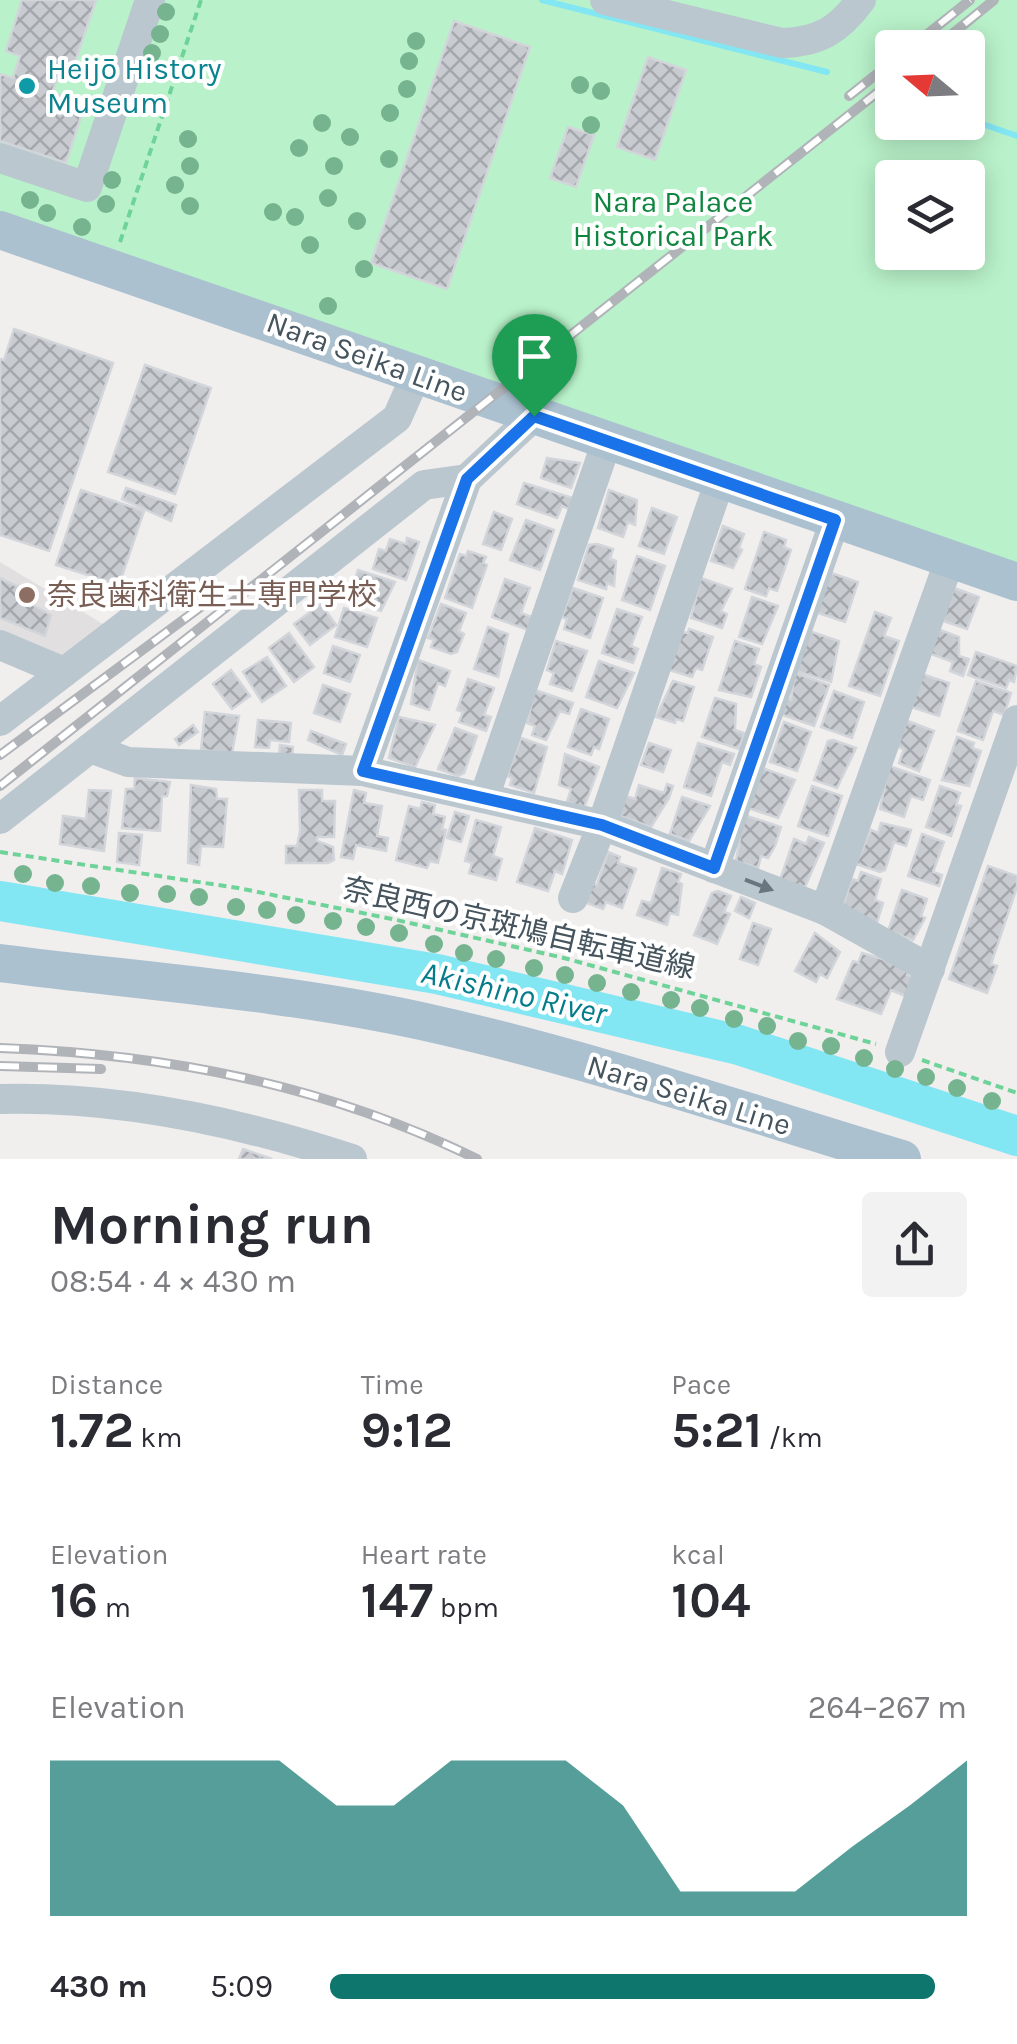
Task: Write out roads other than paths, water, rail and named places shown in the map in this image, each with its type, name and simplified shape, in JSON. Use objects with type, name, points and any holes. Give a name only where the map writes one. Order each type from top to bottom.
[{"type":"main road","name":"Nara Seika Line","points":[[1,233],[1017,582]]},
{"type":"main road","name":"Nara Seika Line","points":[[0,963],[339,1005],[421,1021],[586,1064],[902,1159]]},
{"type":"street","points":[[0,158],[86,188],[150,0]]},
{"type":"street","points":[[605,0],[782,42],[808,42],[838,29],[861,0]]},
{"type":"street","points":[[0,722],[398,418],[416,375]]},
{"type":"street","points":[[363,771],[467,479],[534,416]]},
{"type":"street","points":[[484,798],[607,441]]},
{"type":"street","points":[[0,819],[424,485],[467,479]]},
{"type":"street","points":[[573,898],[602,825],[720,480]]},
{"type":"street","points":[[714,868],[835,520]]},
{"type":"street","points":[[826,910],[950,559]]},
{"type":"street","points":[[0,645],[64,672]]},
{"type":"street","points":[[900,1052],[1017,720]]},
{"type":"street","points":[[90,748],[128,762],[363,771],[602,825],[826,910],[930,969]]},
{"type":"street","points":[[0,1100],[40,1098],[186,1114],[352,1159]]},
{"type":"waterway","points":[[542,0],[827,72]]},
{"type":"waterway","points":[[985,125],[1017,136]]},
{"type":"waterway","name":"Akishino River","points":[[0,901],[437,974],[739,1045],[1017,1136]]},
{"type":"railway","points":[[932,30],[970,0]]},
{"type":"railway","points":[[957,30],[994,0]]},
{"type":"railway","points":[[849,96],[875,75]]},
{"type":"railway","points":[[0,786],[875,94]]},
{"type":"railway","points":[[0,755],[221,592]]},
{"type":"railway","points":[[0,1048],[124,1057],[245,1078],[362,1111],[477,1159]]},
{"type":"railway","points":[[0,1066],[101,1069]]},
{"type":"place","name":"Heijō History Museum","points":[[27,86]]},
{"type":"place","name":"奈良歯科衛生士専門学校","points":[[27,595]]},
{"type":"park label","name":"Nara Palace Historical Park","points":[[673,219]]}]
